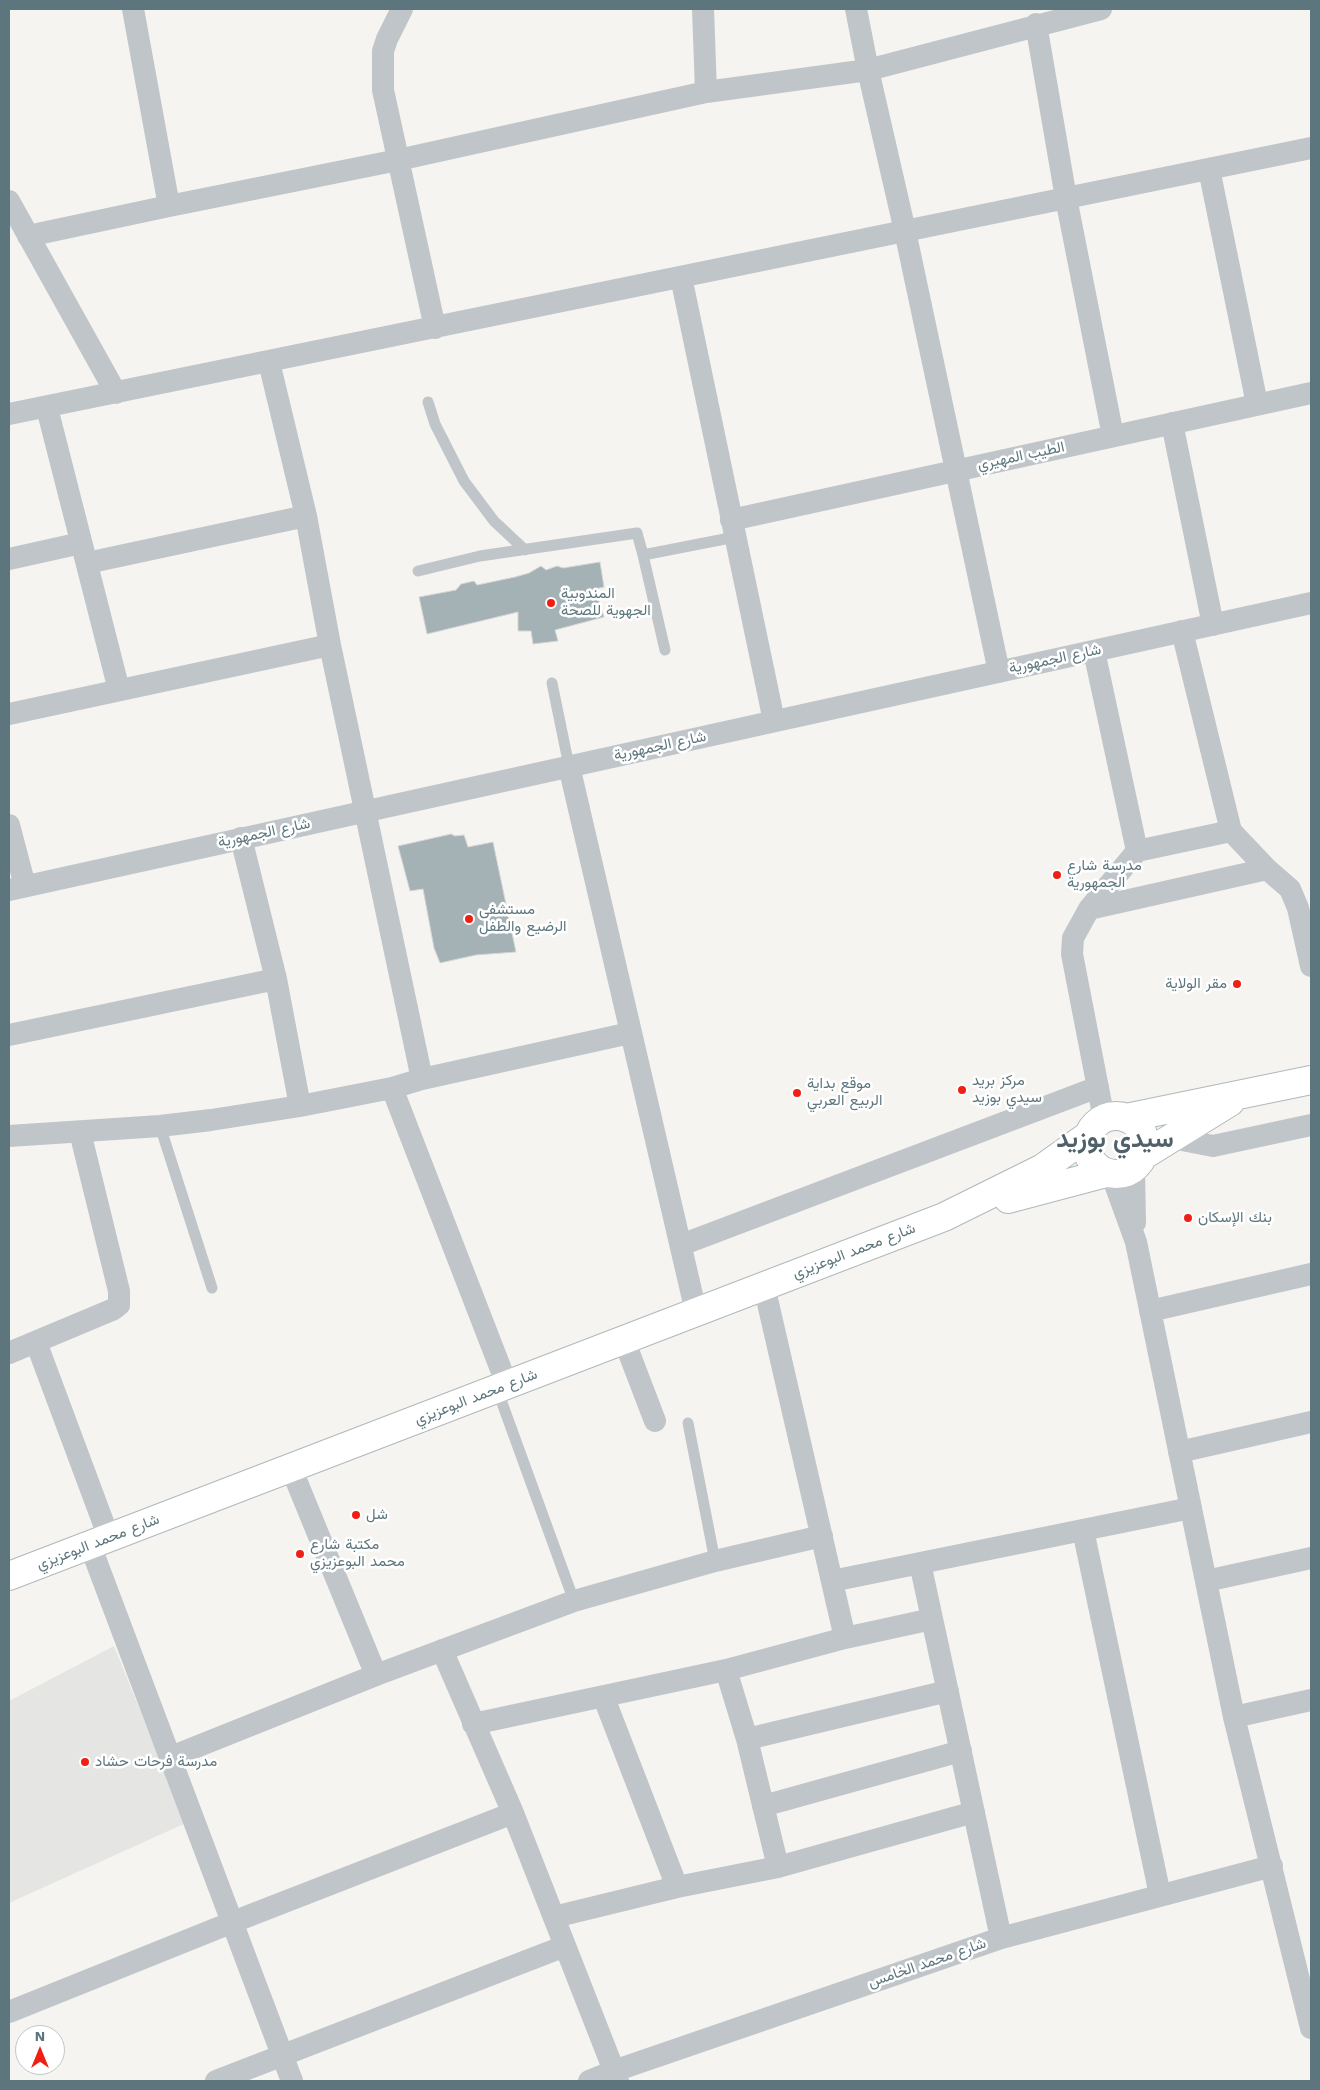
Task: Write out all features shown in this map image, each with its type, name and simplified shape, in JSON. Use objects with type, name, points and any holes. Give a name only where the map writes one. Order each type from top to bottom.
[{"type":"main road","points":[[1106,1124],[1136,1124],[1143,1133],[1146,1144],[1124,1167],[1096,1167],[1090,1158],[1087,1147],[1106,1124],[1311,1080]]},
{"type":"main road","name":"شارع محمد البوعزيزي","points":[[944,1217],[1124,1167],[1244,1093]]},
{"type":"main road","name":"شارع محمد البوعزيزي","points":[[9,1576],[944,1217],[1043,1168],[1106,1124]]},
{"type":"street","points":[[133,9],[169,206]]},
{"type":"street","points":[[402,9],[383,51],[383,90],[435,328]]},
{"type":"street","points":[[703,9],[706,92]]},
{"type":"street","points":[[856,9],[999,672]]},
{"type":"street","points":[[28,236],[398,160],[706,92],[868,70],[1036,24],[1101,9]]},
{"type":"street","points":[[1036,24],[1066,198],[1113,436]]},
{"type":"street","points":[[9,414],[116,394],[1311,148]]},
{"type":"street","points":[[1209,169],[1257,404]]},
{"type":"street","points":[[9,202],[116,394]]},
{"type":"street","points":[[681,277],[774,721]]},
{"type":"street","points":[[269,362],[306,516],[330,645],[422,1079]]},
{"type":"street","name":"الطيب المهيري","points":[[733,528],[956,470],[1311,392]]},
{"type":"street","points":[[47,408],[119,690]]},
{"type":"street","points":[[1172,423],[1213,625]]},
{"type":"street","points":[[9,559],[84,553],[306,516]]},
{"type":"street","name":"شارع الجمهورية","points":[[17,888],[1311,603]]},
{"type":"street","points":[[1182,631],[1231,831],[1267,869],[1290,888],[1298,908],[1311,966]]},
{"type":"street","points":[[9,714],[330,645]]},
{"type":"street","points":[[1094,651],[1137,850]]},
{"type":"street","points":[[569,766],[696,1312]]},
{"type":"street","points":[[9,826],[17,888]]},
{"type":"street","points":[[1106,1124],[1072,954],[1073,938],[1089,909],[1137,850],[1231,831]]},
{"type":"street","points":[[242,838],[276,979],[300,1106]]},
{"type":"street","points":[[1089,909],[1267,869]]},
{"type":"street","points":[[9,1035],[276,979]]},
{"type":"street","points":[[9,1136],[160,1126],[300,1106],[392,1088],[422,1079],[630,1033]]},
{"type":"street","points":[[681,1245],[1098,1087]]},
{"type":"street","points":[[392,1088],[502,1387]]},
{"type":"street","points":[[1172,1138],[1213,1146],[1311,1125]]},
{"type":"street","points":[[9,1353],[114,1309],[119,1305],[119,1291],[80,1132]]},
{"type":"street","points":[[1124,1167],[1136,1242],[1234,1717],[1311,2028]]},
{"type":"street","points":[[1150,1311],[1311,1274]]},
{"type":"street","points":[[764,1286],[845,1638]]},
{"type":"street","points":[[624,1340],[655,1421]]},
{"type":"street","points":[[36,1342],[171,1757],[292,2081]]},
{"type":"street","points":[[1179,1452],[1311,1422]]},
{"type":"street","points":[[291,1468],[376,1675]]},
{"type":"street","points":[[832,1581],[1191,1508]]},
{"type":"street","points":[[1083,1530],[1160,1895]]},
{"type":"street","points":[[171,1757],[376,1675],[574,1601],[716,1561],[822,1536]]},
{"type":"street","points":[[1206,1581],[1311,1558]]},
{"type":"street","points":[[920,1563],[1001,1938]]},
{"type":"street","points":[[473,1724],[604,1698],[726,1670],[845,1638],[932,1619]]},
{"type":"street","points":[[442,1650],[513,1813],[616,2076]]},
{"type":"street","points":[[726,1670],[747,1739],[778,1867]]},
{"type":"street","points":[[747,1739],[948,1691]]},
{"type":"street","points":[[604,1698],[677,1887]]},
{"type":"street","points":[[1234,1717],[1311,1700]]},
{"type":"street","points":[[763,1806],[960,1751]]},
{"type":"street","points":[[554,1917],[677,1887],[778,1867],[974,1812]]},
{"type":"street","points":[[9,2012],[513,1813]]},
{"type":"street","name":"شارع محمد الخامس","points":[[589,2081],[616,2076],[1001,1938],[1272,1866]]},
{"type":"street","points":[[216,2081],[565,1946]]},
{"type":"lane","points":[[428,402],[435,424],[464,481],[494,521],[525,550]]},
{"type":"lane","points":[[643,555],[733,528]]},
{"type":"lane","points":[[418,572],[480,556],[637,533],[665,650]]},
{"type":"lane","points":[[552,683],[569,766]]},
{"type":"lane","points":[[160,1126],[212,1288]]},
{"type":"lane","points":[[502,1387],[574,1601]]},
{"type":"lane","points":[[688,1424],[716,1561]]},
{"type":"shaded area","name":"مدرسة فرحات حشاد","points":[[114,1646],[186,1823],[9,1903],[9,1701]]},
{"type":"building","name":"المندوبية الجهوية للصحة","points":[[600,562],[604,587],[595,589],[604,617],[555,630],[558,641],[533,644],[531,631],[518,631],[518,612],[427,634],[419,597],[456,590],[461,584],[474,581],[477,585],[515,577],[529,573],[541,566],[546,570],[557,566],[563,568]]},
{"type":"building","name":"مستشفى الرضيع والطفل","points":[[451,834],[455,836],[464,835],[468,847],[493,842],[516,952],[476,955],[440,963],[434,948],[423,889],[410,891],[398,846]]},
{"type":"place","name":"المندوبية الجهوية للصحة","points":[[551,603]]},
{"type":"place","name":"مدرسة شارع الجمهورية","points":[[1057,875]]},
{"type":"place","name":"مستشفى الرضيع والطفل","points":[[469,919]]},
{"type":"place","name":"مقر الولاية","points":[[1237,984]]},
{"type":"place","name":"مركز بريد سيدي بوزيد","points":[[962,1090]]},
{"type":"place","name":"موقع بداية الربيع العربي","points":[[797,1093]]},
{"type":"place","name":"بنك الإسكان","points":[[1188,1218]]},
{"type":"place","name":"شل","points":[[356,1515]]},
{"type":"place","name":"مكتبة شارع محمد البوعزيزي","points":[[300,1554]]},
{"type":"place","name":"مدرسة فرحات حشاد","points":[[85,1762]]},
{"type":"district","name":"سيدي بوزيد","points":[[1115,1140]]}]
